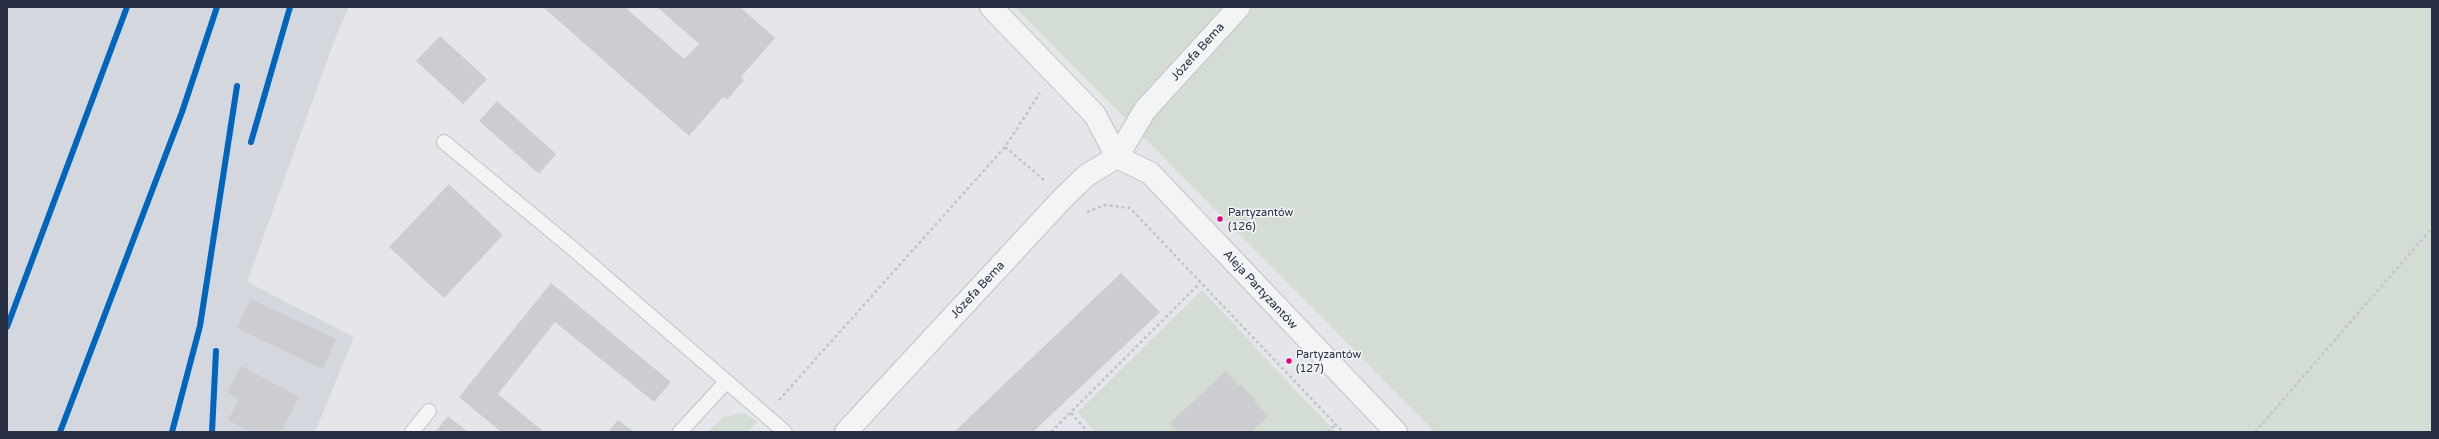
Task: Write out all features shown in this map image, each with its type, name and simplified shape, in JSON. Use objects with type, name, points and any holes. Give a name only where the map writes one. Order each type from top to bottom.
[{"type":"street","points":[[991,7],[1055,71],[1095,115],[1117,158]]},
{"type":"street","name":"Józefa Bema","points":[[846,432],[1064,198],[1087,175],[1117,158],[1145,110],[1239,7]]},
{"type":"street","name":"Aleja Partyzantów","points":[[1117,158],[1150,173],[1396,432]]},
{"type":"lane","points":[[444,142],[578,253],[785,432]]},
{"type":"lane","points":[[680,432],[726,382]]},
{"type":"lane","points":[[412,432],[429,411]]},
{"type":"path","points":[[765,415],[1005,147],[1055,71]]},
{"type":"path","points":[[1005,147],[1082,214],[1105,205],[1130,208],[1343,432]]},
{"type":"path","points":[[2255,432],[2432,228]]},
{"type":"path","points":[[1051,432],[1200,283]]},
{"type":"path","points":[[1071,413],[1088,432]]},
{"type":"path","points":[[1328,432],[1336,424]]},
{"type":"shaded area","points":[[7,7],[349,7],[336,36],[247,282],[354,337],[315,432],[7,432]]},
{"type":"shaded area","points":[[1015,7],[2432,7],[2432,432],[1435,432]]},
{"type":"shaded area","points":[[1202,290],[1336,432],[1095,432],[1078,412]]},
{"type":"shaded area","points":[[744,413],[757,421],[748,432],[708,432],[723,417]]},
{"type":"building","points":[[543,7],[628,7],[627,9],[684,59],[699,44],[657,7],[740,7],[775,38],[741,77],[744,80],[727,100],[723,97],[689,136]]},
{"type":"building","points":[[440,36],[487,79],[463,104],[416,61]]},
{"type":"building","points":[[497,101],[556,154],[539,174],[479,121]]},
{"type":"building","points":[[449,184],[503,235],[444,298],[389,247]]},
{"type":"building","points":[[1121,273],[1160,312],[1033,432],[954,432]]},
{"type":"building","points":[[551,283],[671,382],[654,402],[555,322],[498,394],[544,432],[501,432],[459,397]]},
{"type":"building","points":[[251,299],[336,339],[323,369],[237,328]]},
{"type":"building","points":[[241,366],[299,397],[281,432],[250,432],[228,420],[239,399],[227,392]]},
{"type":"building","points":[[1226,371],[1239,386],[1241,385],[1256,400],[1254,401],[1268,416],[1251,432],[1179,432],[1170,423]]},
{"type":"building","points":[[448,416],[468,432],[435,432]]},
{"type":"building","points":[[618,420],[634,432],[608,432]]},
{"type":"transit line","points":[[7,327],[127,7]]},
{"type":"transit line","points":[[60,432],[182,112],[217,7]]},
{"type":"transit line","points":[[251,142],[290,7]]},
{"type":"transit line","points":[[172,432],[200,326],[237,86]]},
{"type":"transit line","points":[[212,432],[216,351]]},
{"type":"place","name":"Partyzantów (126)","points":[[1220,219]]},
{"type":"place","name":"Partyzantów (127)","points":[[1289,361]]}]
